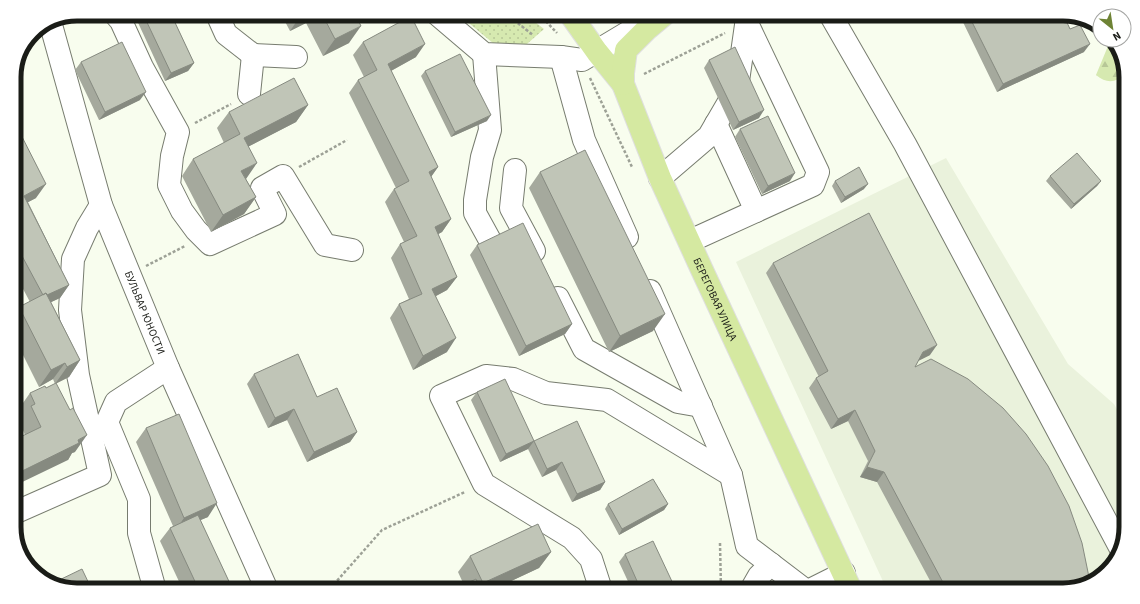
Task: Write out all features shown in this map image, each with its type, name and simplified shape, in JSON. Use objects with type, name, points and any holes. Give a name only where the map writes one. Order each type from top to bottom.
[{"type":"main road","name":"БЕРЕГОВАЯ УЛИЦА","points":[[575,21],[597,52],[623,84],[660,178],[847,582]]},
{"type":"main road","points":[[623,84],[626,50],[657,21]]},
{"type":"street","points":[[121,21],[142,67],[178,132],[172,156],[169,185],[182,211],[210,244],[275,214],[262,188],[283,176],[325,246],[352,250]]},
{"type":"street","points":[[220,21],[226,34],[253,55],[296,57]]},
{"type":"street","points":[[445,21],[484,54],[561,57],[582,60],[647,21]]},
{"type":"street","points":[[660,178],[709,136],[736,88],[746,21]]},
{"type":"street","points":[[690,241],[813,185],[818,172],[749,21]]},
{"type":"street","points":[[834,21],[905,144],[1117,541]]},
{"type":"street","name":"БУЛЬВАР ЮНОСТИ","points":[[52,27],[101,205],[168,368],[264,583]]},
{"type":"street","points":[[484,54],[490,130],[482,157],[475,200],[475,213],[492,244]]},
{"type":"street","points":[[250,94],[253,55]]},
{"type":"street","points":[[561,57],[584,140],[731,475],[747,546],[796,583]]},
{"type":"street","points":[[716,124],[756,211]]},
{"type":"street","points":[[514,170],[511,208],[584,349],[678,402],[701,406]]},
{"type":"street","points":[[21,510],[100,475],[78,375],[70,310],[73,259],[87,228],[101,205]]},
{"type":"street","points":[[153,583],[139,533],[139,499],[107,422],[116,402],[168,368]]},
{"type":"street","points":[[599,583],[591,559],[572,538],[484,484],[442,396],[486,376],[513,379],[546,393],[607,400],[731,475]]},
{"type":"street","points":[[755,583],[759,576],[771,564]]},
{"type":"path","points":[[623,84],[726,33],[742,21]]},
{"type":"path","points":[[178,132],[250,94]]},
{"type":"path","points":[[283,176],[347,140]]},
{"type":"path","points":[[130,275],[203,237]]},
{"type":"path","points":[[336,583],[382,530],[484,484]]},
{"type":"path","points":[[720,543],[721,583]]},
{"type":"shaded area","points":[[946,158],[1068,364],[1114,404],[1119,413],[1119,534],[1110,558],[1094,574],[1070,583],[884,583],[736,262]]},
{"type":"green space","points":[[466,21],[534,21],[544,29],[511,58]]},
{"type":"green space","points":[[1107,48],[1111,48],[1118,66],[1119,79],[1108,81],[1096,75]]},
{"type":"building","points":[[146,21],[174,21],[194,63],[171,73]]},
{"type":"building","points":[[326,21],[358,21],[361,26],[335,39]]},
{"type":"building","points":[[402,21],[414,21],[425,44],[388,64],[438,167],[429,172],[451,219],[435,227],[457,277],[432,289],[456,338],[423,356],[399,304],[422,294],[400,244],[417,236],[394,189],[409,181],[358,80],[377,70],[363,42]]},
{"type":"building","points":[[972,21],[1066,21],[1070,29],[1080,25],[1090,44],[1003,84]]},
{"type":"building","points":[[122,42],[146,92],[105,112],[81,62]]},
{"type":"building","points":[[735,47],[764,110],[739,122],[709,60]]},
{"type":"building","points":[[460,54],[491,115],[455,132],[425,71]]},
{"type":"building","points":[[294,78],[308,105],[244,138],[257,163],[241,171],[256,197],[223,215],[193,159],[240,134],[229,112]]},
{"type":"building","points":[[768,116],[795,173],[768,186],[740,129]]},
{"type":"building","points":[[21,135],[46,184],[24,196],[69,285],[47,295],[46,293],[43,295],[21,254]]},
{"type":"building","points":[[585,150],[665,314],[620,336],[540,172]]},
{"type":"building","points":[[1077,153],[1101,181],[1074,204],[1050,176]]},
{"type":"building","points":[[859,167],[868,184],[845,197],[835,181]]},
{"type":"building","points":[[869,213],[937,345],[923,352],[915,367],[931,359],[968,379],[1003,408],[1026,434],[1048,466],[1069,506],[1082,543],[1089,577],[1070,583],[943,583],[884,472],[867,467],[875,451],[855,410],[838,419],[816,378],[828,371],[773,263]]},
{"type":"building","points":[[523,223],[572,324],[526,346],[477,245]]},
{"type":"building","points":[[46,293],[80,360],[67,367],[65,363],[51,370],[21,311],[21,306]]},
{"type":"building","points":[[298,354],[317,397],[337,388],[357,432],[314,452],[294,409],[275,418],[254,374]]},
{"type":"building","points":[[505,379],[534,441],[506,454],[477,392]]},
{"type":"building","points":[[56,383],[70,410],[73,408],[87,435],[78,440],[79,443],[21,472],[21,437],[41,427],[31,406],[35,404],[30,393],[45,386],[46,388]]},
{"type":"building","points":[[179,414],[217,503],[184,518],[146,428]]},
{"type":"building","points":[[577,421],[605,482],[577,494],[562,462],[547,469],[534,441]]},
{"type":"building","points":[[653,479],[668,504],[622,529],[608,504]]},
{"type":"building","points":[[198,515],[230,583],[196,583],[170,528]]},
{"type":"building","points":[[538,524],[551,552],[483,583],[470,556]]},
{"type":"building","points":[[653,541],[673,583],[638,583],[625,554]]},
{"type":"building","points":[[82,569],[89,583],[70,583],[60,580]]},
{"type":"building","points":[[476,579],[478,583],[468,583]]}]
